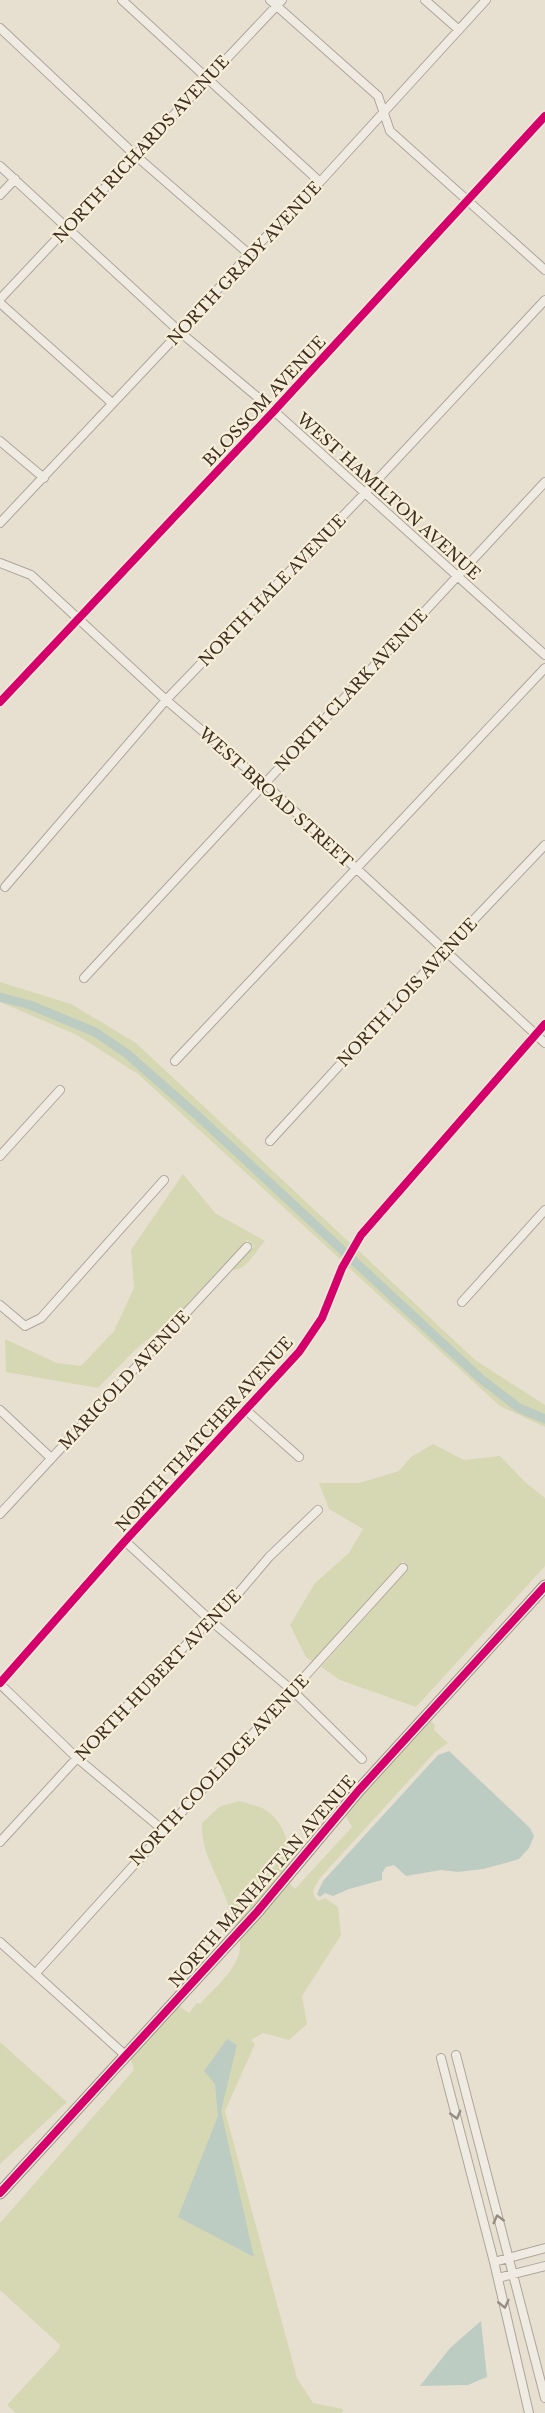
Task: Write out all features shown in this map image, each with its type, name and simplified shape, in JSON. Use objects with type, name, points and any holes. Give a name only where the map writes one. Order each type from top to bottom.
[{"type":"street","points":[[122,0],[320,182]]},
{"type":"street","points":[[425,0],[459,30]]},
{"type":"street","name":"NORTH GRADY AVENUE","points":[[0,523],[180,332],[249,254],[320,182],[486,0]]},
{"type":"street","points":[[276,2],[378,96],[390,131],[545,270]]},
{"type":"street","name":"NORTH RICHARDS AVENUE","points":[[0,301],[276,2]]},
{"type":"street","points":[[0,28],[135,155],[249,254]]},
{"type":"street","name":"BLOSSOM AVENUE","points":[[0,702],[274,411],[545,116]]},
{"type":"street","name":"WEST HAMILTON AVENUE","points":[[0,166],[180,332],[274,411],[545,655]]},
{"type":"street","points":[[0,195],[15,179]]},
{"type":"street","name":"NORTH HALE AVENUE","points":[[5,887],[166,700],[365,493],[545,300]]},
{"type":"street","points":[[0,301],[112,402]]},
{"type":"street","points":[[0,441],[44,478]]},
{"type":"street","name":"NORTH CLARK AVENUE","points":[[84,978],[545,482]]},
{"type":"street","name":"WEST BROAD STREET","points":[[0,563],[31,575],[166,700],[265,784],[545,1043]]},
{"type":"street","points":[[175,1061],[545,668]]},
{"type":"street","name":"NORTH LOIS AVENUE","points":[[270,1141],[545,845]]},
{"type":"street","name":"NORTH THATCHER AVENUE","points":[[0,1684],[125,1541],[299,1352],[322,1318],[342,1268],[351,1252],[376,1218],[545,1024]]},
{"type":"street","points":[[0,1156],[60,1090]]},
{"type":"street","points":[[0,1305],[25,1326],[41,1318],[164,1180]]},
{"type":"street","points":[[462,1302],[545,1210]]},
{"type":"street","name":"MARIGOLD AVENUE","points":[[0,1514],[247,1247]]},
{"type":"street","points":[[0,1410],[51,1458]]},
{"type":"street","points":[[246,1410],[299,1457]]},
{"type":"street","name":"NORTH HUBERT AVENUE","points":[[0,1842],[77,1758],[210,1620],[230,1603],[268,1557],[318,1510]]},
{"type":"street","points":[[125,1541],[210,1620],[293,1691],[362,1759]]},
{"type":"street","name":"NORTH COOLIDGE AVENUE","points":[[36,1973],[163,1830],[293,1691],[403,1568]]},
{"type":"street","name":"NORTH MANHATTAN AVENUE","points":[[0,2193],[257,1912],[359,1790],[545,1586]]},
{"type":"street","points":[[0,1684],[77,1758],[163,1830]]},
{"type":"street","points":[[0,1942],[125,2055]]},
{"type":"street","points":[[456,2055],[545,2398]]},
{"type":"street","points":[[441,2058],[498,2278],[529,2413]]},
{"type":"street","points":[[494,2262],[508,2256],[545,2248]]},
{"type":"street","points":[[498,2278],[545,2266]]},
{"type":"green space","points":[[0,982],[71,1004],[136,1043],[351,1244],[341,1260],[138,1074],[77,1035],[0,1002]]},
{"type":"green space","points":[[183,1174],[215,1213],[265,1241],[250,1260],[242,1267],[232,1270],[254,1246],[247,1240],[179,1313],[135,1350],[98,1388],[6,1372],[5,1339],[57,1363],[81,1366],[114,1331],[134,1288],[131,1250]]},
{"type":"green space","points":[[358,1250],[475,1360],[545,1405],[545,1427],[500,1406],[348,1267]]},
{"type":"green space","points":[[433,1444],[464,1460],[500,1456],[525,1482],[545,1498],[545,1566],[416,1707],[340,1680],[321,1667],[409,1568],[403,1561],[313,1662],[306,1657],[290,1625],[315,1583],[349,1553],[363,1529],[329,1509],[319,1483],[359,1483],[399,1471],[411,1457]]},
{"type":"green space","points":[[431,1721],[435,1725],[434,1730],[448,1743],[435,1752],[320,1878],[315,1887],[313,1893],[318,1901],[325,1898],[338,1907],[341,1935],[302,1996],[307,2024],[289,2040],[263,2033],[251,2040],[255,2044],[225,2111],[297,2378],[313,2403],[343,2409],[342,2413],[16,2413],[7,2405],[59,2349],[60,2345],[0,2290],[0,2223],[134,2070],[130,2056],[178,2005],[189,2013],[228,1974],[238,1956],[239,1938],[288,1882],[295,1889],[352,1827],[345,1815]]},
{"type":"green space","points":[[239,1801],[262,1808],[275,1818],[287,1841],[289,1866],[236,1928],[206,1852],[202,1823],[219,1807]]},
{"type":"green space","points":[[0,2042],[67,2102],[0,2164]]},
{"type":"shaded area","points":[[449,1751],[530,1828],[534,1836],[529,1848],[519,1859],[483,1869],[458,1872],[441,1870],[406,1876],[394,1865],[386,1867],[382,1873],[382,1880],[333,1896],[325,1893],[320,1897],[317,1894],[323,1881],[438,1755]]},
{"type":"shaded area","points":[[227,2039],[237,2045],[221,2111],[254,2257],[178,2217],[218,2116],[215,2084],[204,2071]]},
{"type":"shaded area","points":[[481,2321],[487,2377],[468,2385],[420,2386],[450,2348]]},
{"type":"waterway","points":[[0,997],[30,1005],[95,1032],[126,1053],[199,1117],[480,1378],[519,1408],[545,1419]]},
{"type":"cycle path","points":[[0,702],[274,411],[545,116]]},
{"type":"cycle path","points":[[0,1683],[125,1541],[299,1352],[322,1318],[342,1268],[361,1235],[545,1024]]},
{"type":"cycle path","points":[[0,2193],[257,1912],[359,1790],[545,1586]]}]
